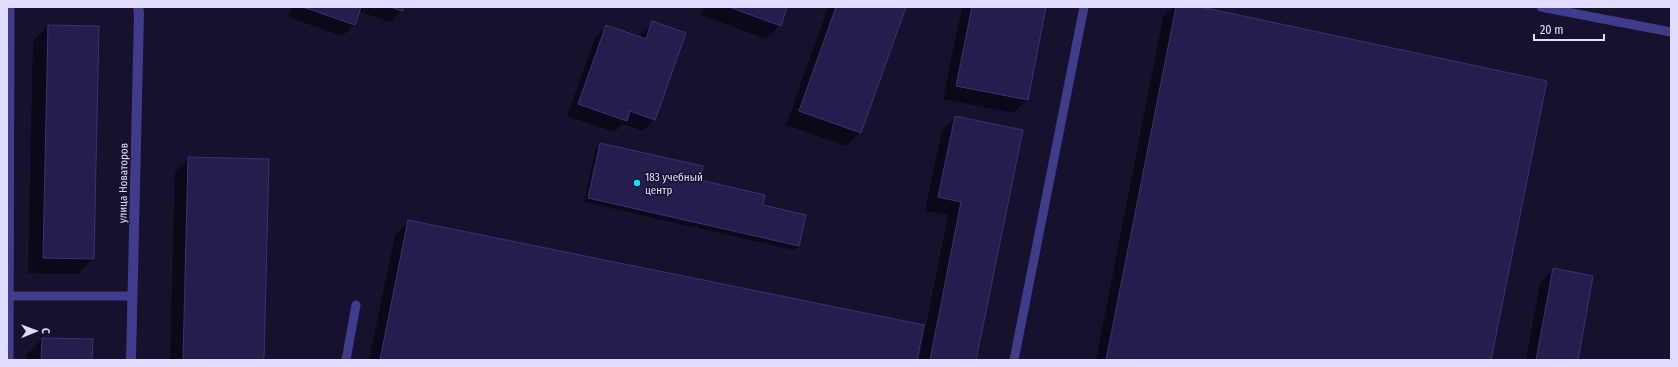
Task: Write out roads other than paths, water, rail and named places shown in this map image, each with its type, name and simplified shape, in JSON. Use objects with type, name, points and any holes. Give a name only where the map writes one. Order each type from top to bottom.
[{"type":"street","name":"улица Новаторов","points":[[131,360],[138,7]]},
{"type":"lane","points":[[1014,360],[1084,7]]},
{"type":"lane","points":[[1541,7],[1671,32]]},
{"type":"lane","points":[[9,360],[10,10]]},
{"type":"lane","points":[[9,295],[132,296]]},
{"type":"lane","points":[[346,360],[356,305]]},
{"type":"place","name":"183 учебный центр","points":[[637,183]]}]
